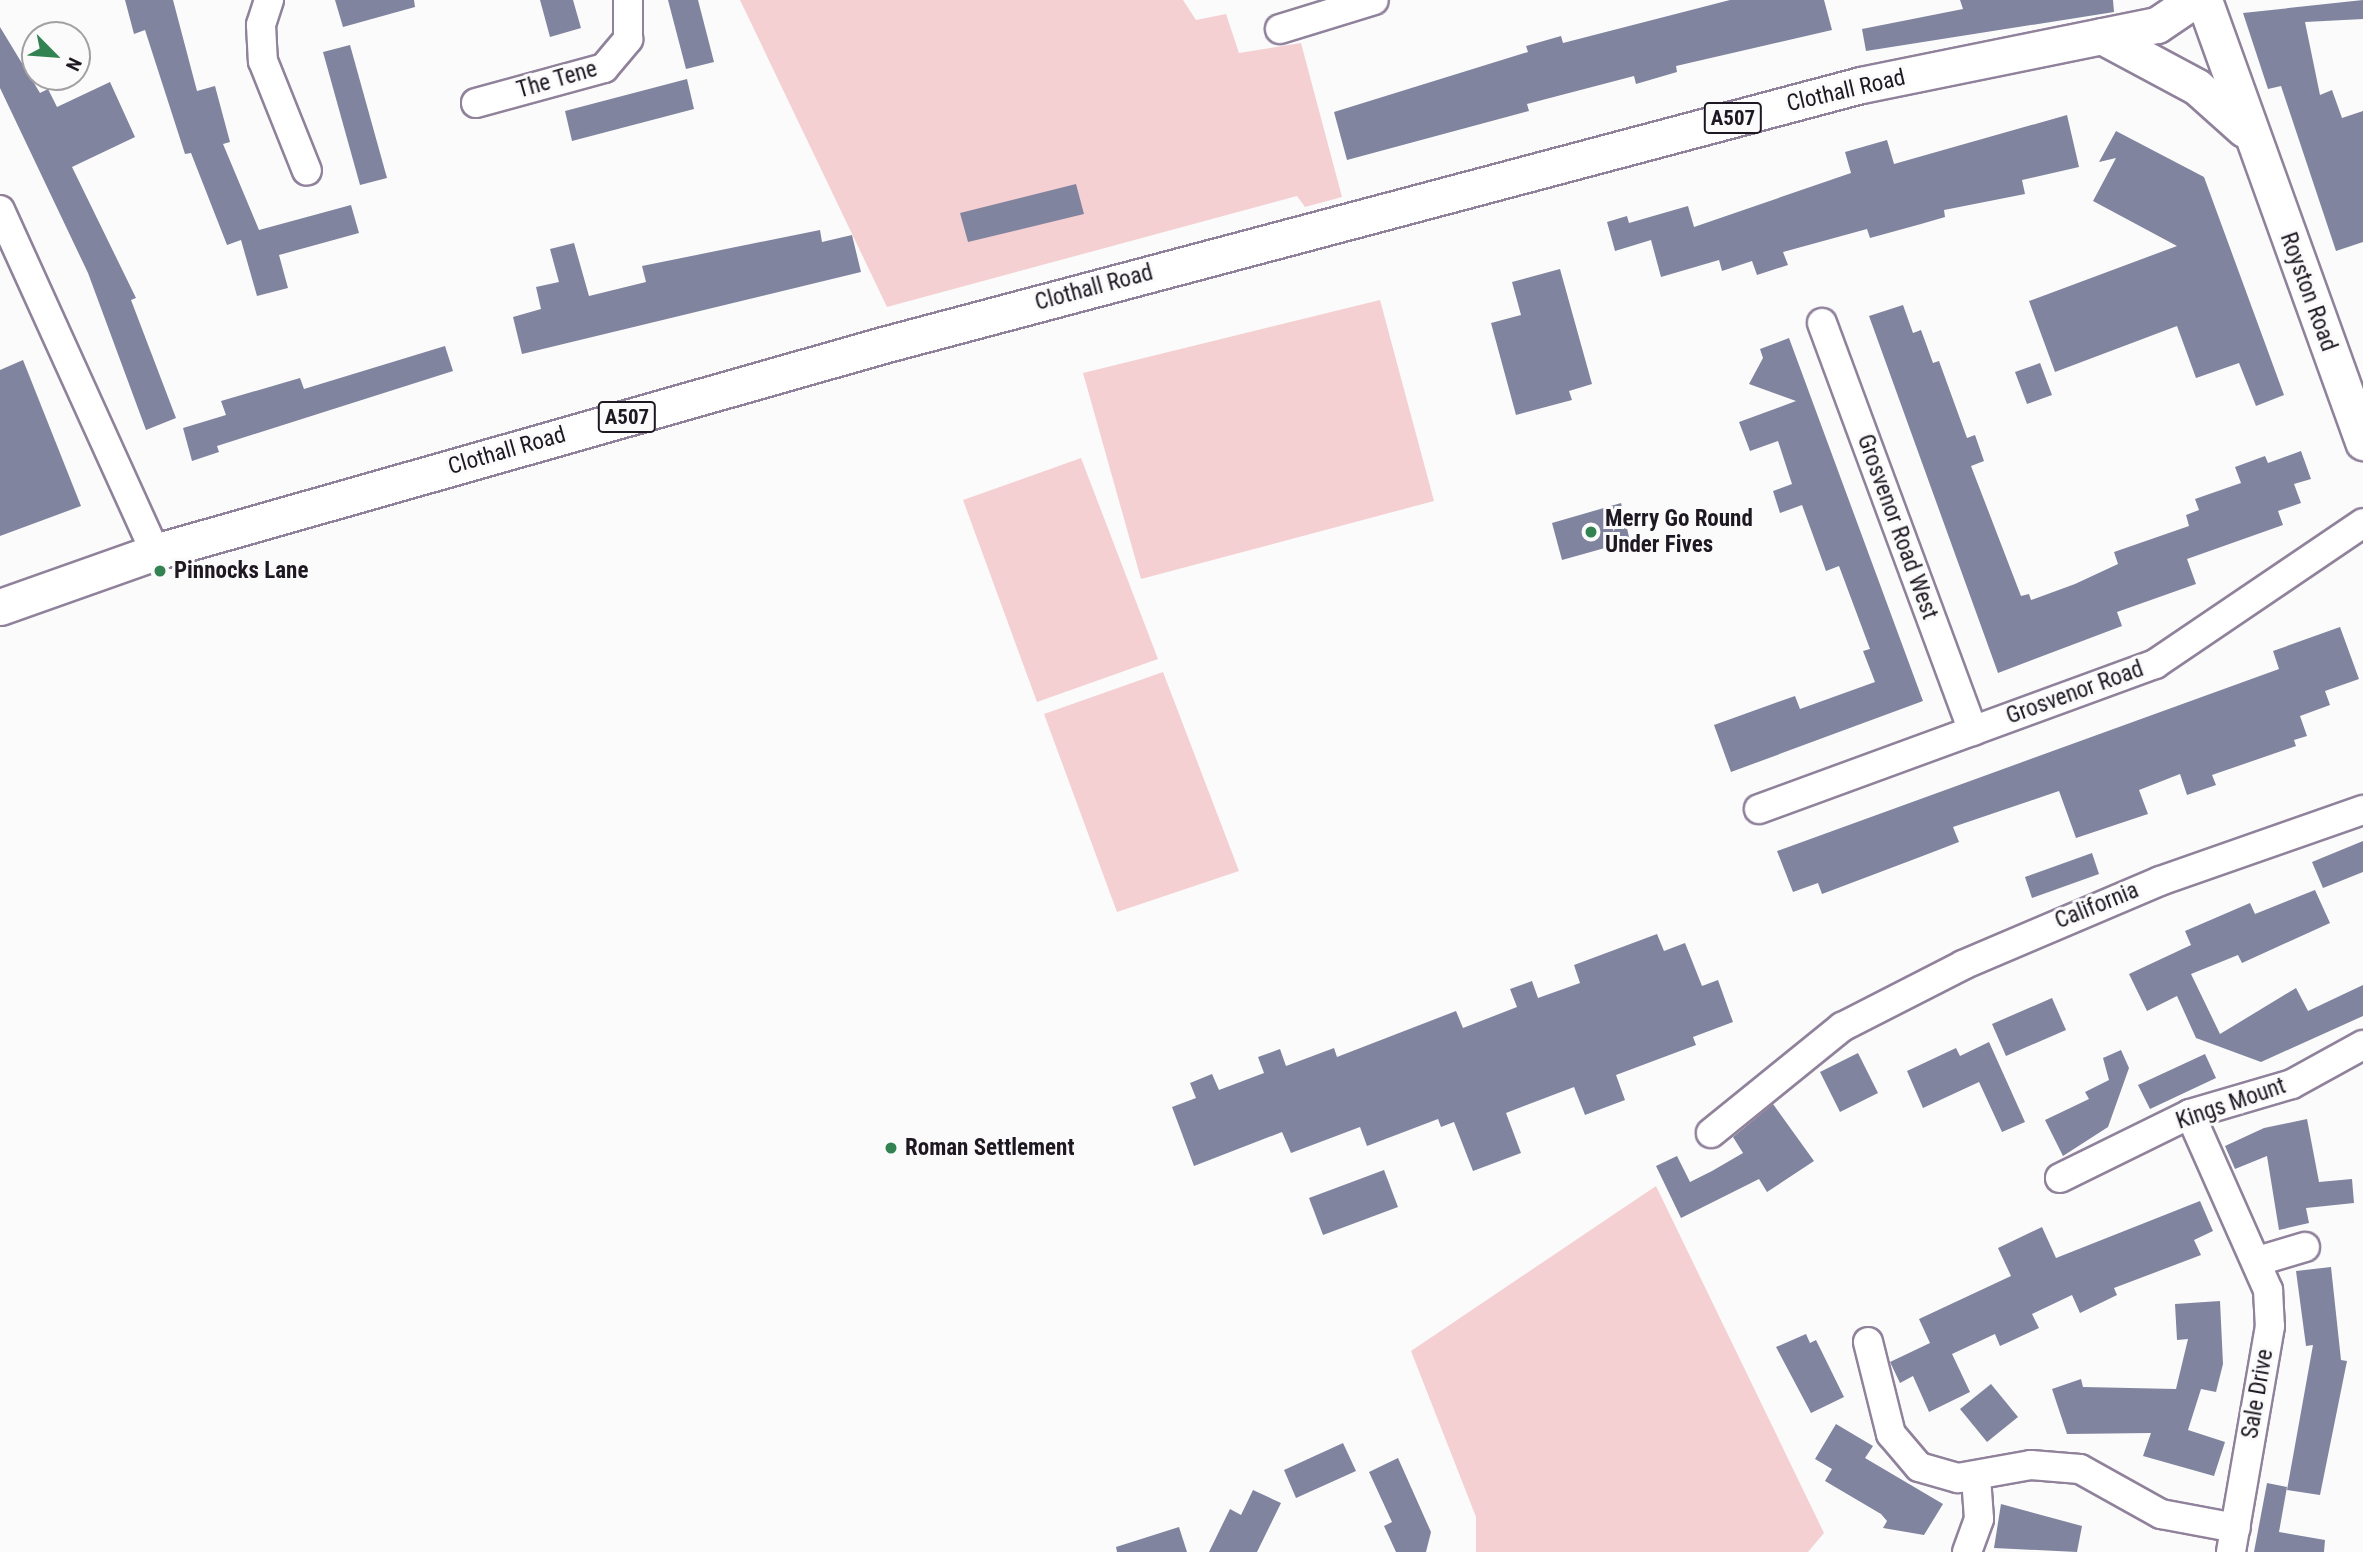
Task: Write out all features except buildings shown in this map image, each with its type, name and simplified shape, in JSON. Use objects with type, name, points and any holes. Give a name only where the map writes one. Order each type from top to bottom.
[{"type":"main road","name":"Clothall Road","points":[[0,607],[155,552],[1322,226],[1861,85],[2157,25],[2194,0]]},
{"type":"main road","name":"Royston Road","points":[[2204,0],[2363,442]]},
{"type":"main road","name":"Royston Road","points":[[2102,36],[2197,87],[2230,111],[2254,141]]},
{"type":"street","points":[[269,0],[261,25],[264,61],[307,171]]},
{"type":"street","name":"The Tene","points":[[476,103],[604,68],[628,39],[628,0]]},
{"type":"street","points":[[1280,29],[1374,0]]},
{"type":"street","points":[[0,210],[155,552]]},
{"type":"street","name":"Grosvenor Road West","points":[[1822,323],[1973,731]]},
{"type":"street","name":"Grosvenor Road","points":[[1759,809],[2155,664],[2363,523]]},
{"type":"street","name":"California","points":[[1711,1133],[1842,1027],[2040,929],[2363,810]]},
{"type":"street","name":"Kings Mount","points":[[2060,1178],[2190,1114],[2291,1084],[2363,1045]]},
{"type":"street","name":"Sale Drive","points":[[1868,1342],[1897,1446],[1919,1467],[1976,1477],[2031,1465],[2080,1469],[2161,1514],[2233,1540],[2270,1326],[2258,1261],[2190,1114]]},
{"type":"street","points":[[2258,1261],[2305,1247]]},
{"type":"street","points":[[1967,1552],[1979,1519],[1976,1477]]},
{"type":"shaded area","points":[[740,0],[1183,0],[1196,20],[1226,14],[1239,53],[1301,43],[1342,197],[1305,207],[1297,196],[887,307]]},
{"type":"shaded area","points":[[1380,300],[1434,501],[1141,579],[1083,373]]},
{"type":"shaded area","points":[[1081,458],[1158,659],[1037,702],[963,500]]},
{"type":"shaded area","points":[[1163,672],[1239,871],[1117,912],[1044,714]]},
{"type":"shaded area","points":[[1656,1186],[1824,1533],[1808,1552],[1476,1552],[1476,1517],[1411,1351]]},
{"type":"place","name":"Merry Go Round Under Fives","points":[[1591,532]]},
{"type":"place","name":"Pinnocks Lane","points":[[160,571]]},
{"type":"place","name":"Roman Settlement","points":[[891,1148]]}]
